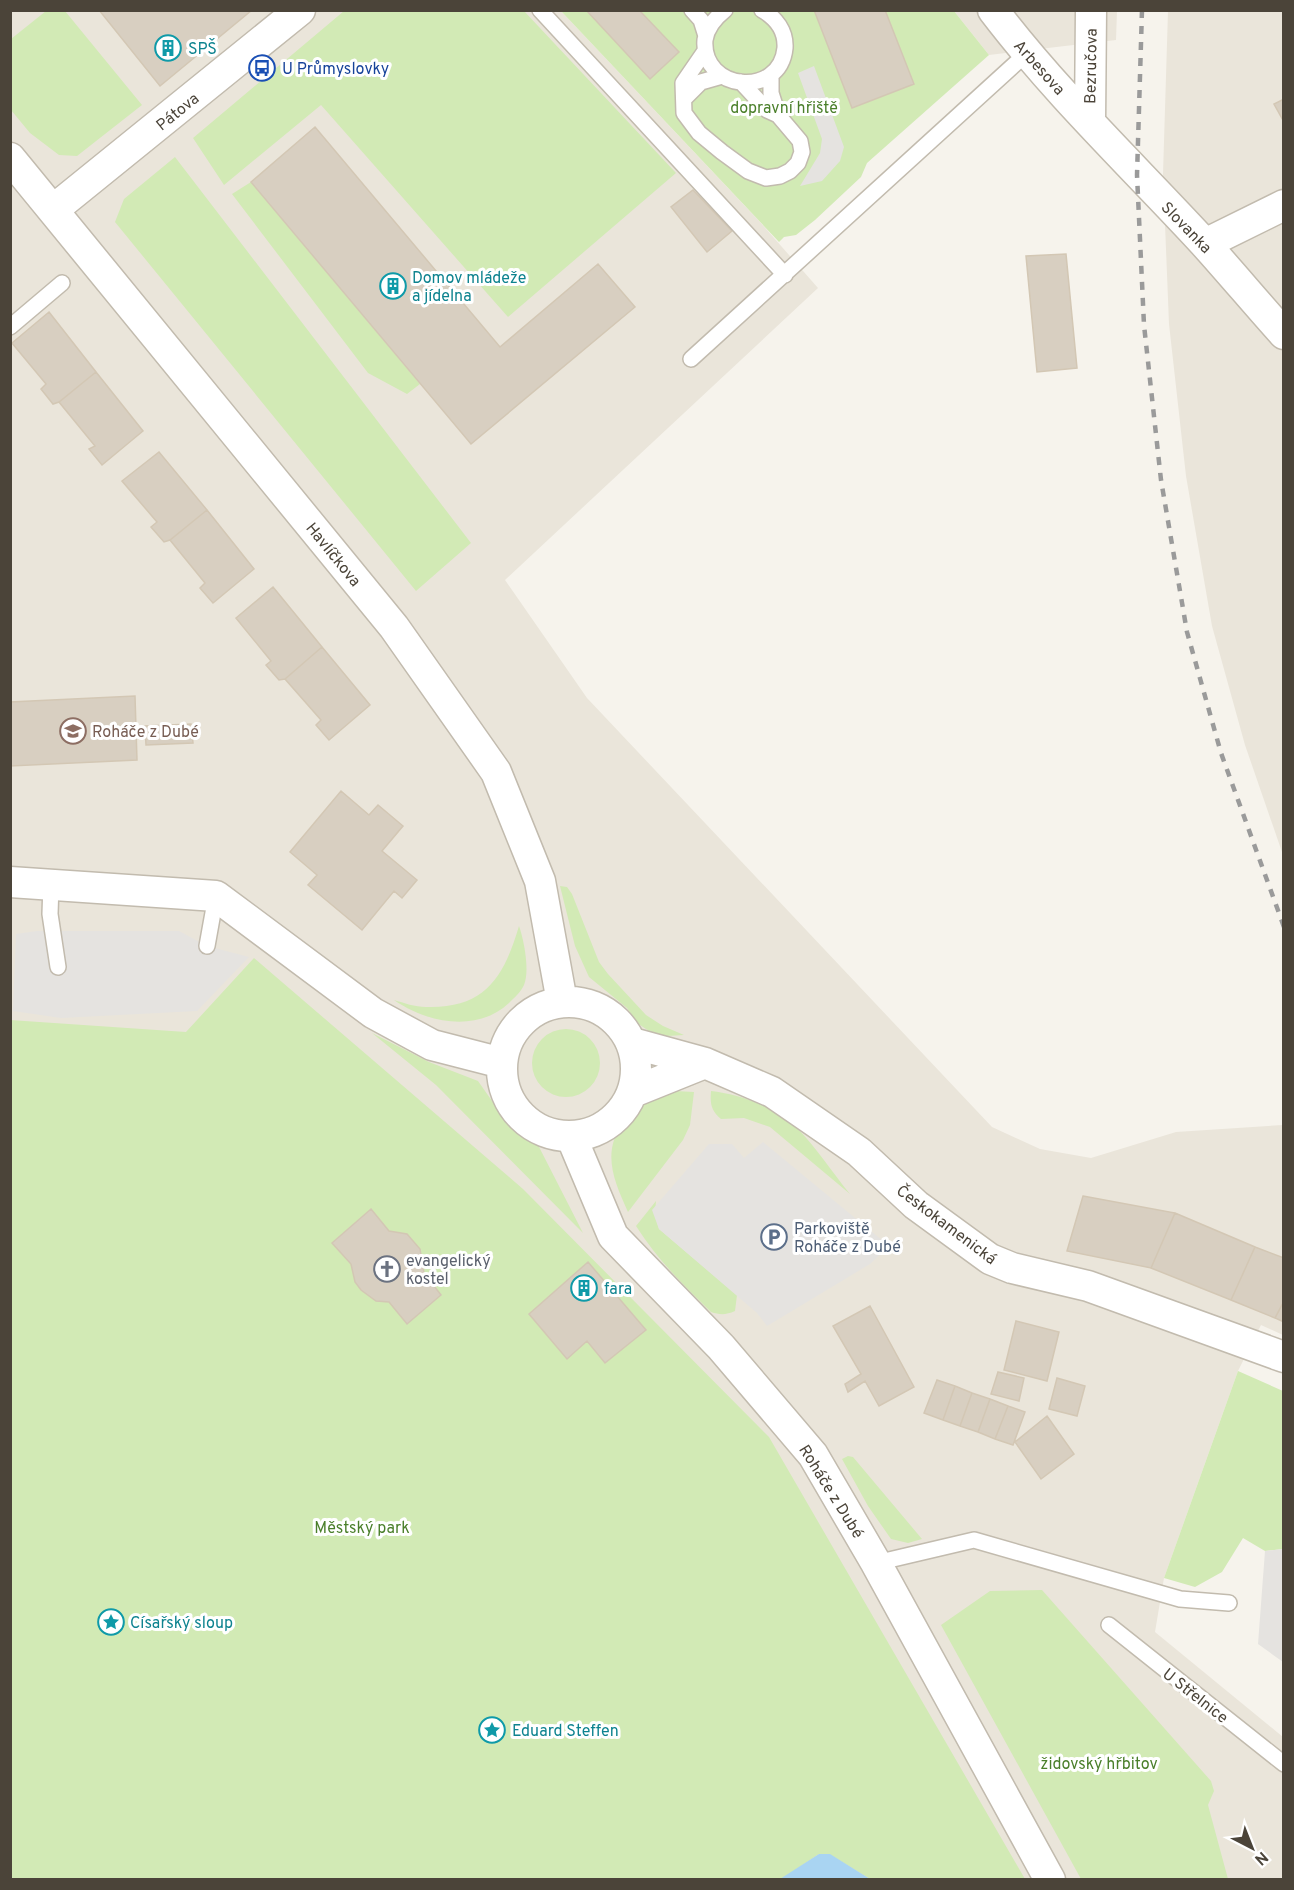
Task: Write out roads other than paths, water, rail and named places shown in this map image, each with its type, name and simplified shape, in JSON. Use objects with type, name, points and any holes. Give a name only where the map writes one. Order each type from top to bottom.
[{"type":"street","name":"Pátova","points":[[53,210],[300,10]]},
{"type":"street","name":"Arbesova","points":[[993,10],[1026,54],[1090,122]]},
{"type":"street","name":"Bezručova","points":[[1090,122],[1091,10]]},
{"type":"street","name":"Slovanka","points":[[1090,122],[1137,175],[1205,244],[1284,334]]},
{"type":"street","name":"Havlíčkova","points":[[10,158],[394,627],[496,772],[540,881],[562,1002]]},
{"type":"street","points":[[1205,244],[1284,205]]},
{"type":"street","points":[[10,882],[216,897],[373,1013],[432,1045],[502,1063]]},
{"type":"street","points":[[576,1002],[605,1011],[617,1020],[632,1043],[637,1069],[633,1092],[626,1106],[606,1126],[595,1131],[571,1136],[546,1132],[522,1117],[507,1095],[502,1079],[505,1048],[520,1023],[546,1005],[576,1002]]},
{"type":"street","name":"Českokamenická","points":[[632,1043],[705,1063],[772,1092],[859,1152],[916,1205],[990,1259],[1012,1268],[1088,1286],[1284,1357]]},
{"type":"street","points":[[633,1092],[705,1063]]},
{"type":"street","name":"Roháče z Dubé","points":[[571,1136],[613,1236],[720,1347],[813,1455],[876,1563],[1050,1880]]},
{"type":"lane","points":[[540,10],[785,275]]},
{"type":"lane","points":[[692,10],[701,20],[708,62],[722,76],[741,82],[760,81],[771,75],[784,56],[785,44],[777,16],[762,10]]},
{"type":"lane","points":[[725,10],[713,22],[706,44],[683,82],[684,113],[699,133],[722,152],[748,171],[766,178],[780,176],[790,171],[798,163],[802,152],[800,141],[778,115],[771,93],[771,75]]},
{"type":"lane","points":[[692,359],[1026,54]]},
{"type":"lane","points":[[684,99],[701,82],[722,76]]},
{"type":"lane","points":[[741,82],[767,110],[778,115]]},
{"type":"lane","points":[[10,327],[62,283]]},
{"type":"lane","points":[[51,884],[50,914],[58,967]]},
{"type":"lane","points":[[207,946],[216,897]]},
{"type":"lane","points":[[876,1563],[974,1539],[1180,1599],[1229,1603]]},
{"type":"lane","name":"U Střelnice","points":[[1109,1625],[1284,1764]]},
{"type":"water","points":[[819,1854],[830,1854],[870,1879],[780,1879]]},
{"type":"railway","points":[[1142,10],[1137,175],[1144,325],[1161,480],[1187,632],[1221,753],[1284,927]]},
{"type":"place","name":"SPŠ","points":[[168,48]]},
{"type":"place","name":"U Průmyslovky","points":[[262,68]]},
{"type":"place","name":"Domov mládeže a jídelna","points":[[393,286]]},
{"type":"place","name":"Roháče z Dubé","points":[[73,731]]},
{"type":"place","name":"Parkoviště Roháče z Dubé","points":[[774,1237]]},
{"type":"place","name":"evangelický kostel","points":[[387,1269]]},
{"type":"place","name":"fara","points":[[584,1288]]},
{"type":"place","name":"Císařský sloup","points":[[111,1622]]},
{"type":"place","name":"Eduard Steffen","points":[[492,1730]]},
{"type":"park label","name":"dopravní hřiště","points":[[784,107]]},
{"type":"park label","name":"Městský park","points":[[362,1527]]},
{"type":"park label","name":"židovský hřbitov","points":[[1099,1763]]}]
